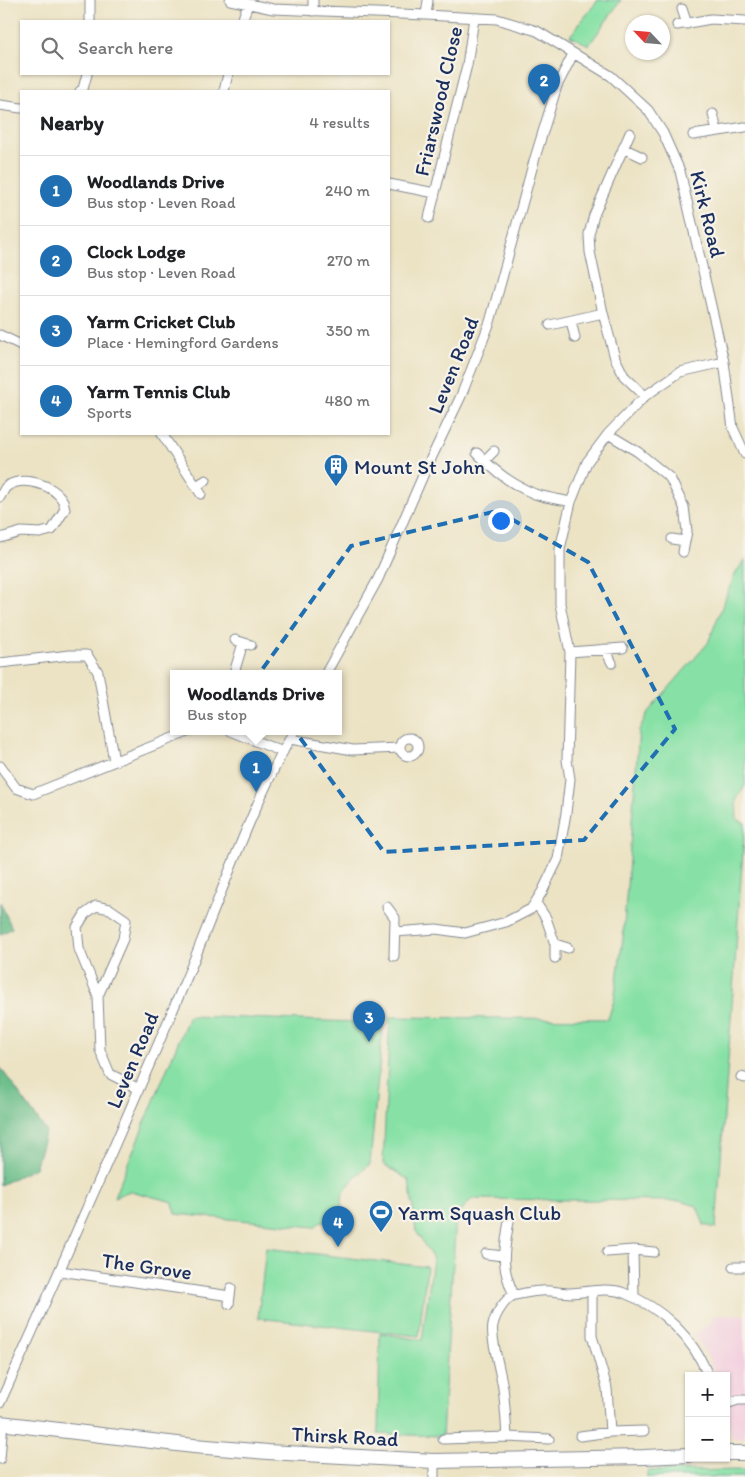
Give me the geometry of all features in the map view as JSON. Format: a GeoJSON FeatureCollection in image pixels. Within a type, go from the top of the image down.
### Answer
{"type":"FeatureCollection","features":[{"type":"Feature","properties":{"kind":"main road","name":"Thirsk Road"},"geometry":{"type":"LineString","coordinates":[[1,1423],[194,1446],[434,1461],[634,1458],[685,1455]]}},
{"type":"Feature","properties":{"kind":"main road"},"geometry":{"type":"LineString","coordinates":[[730,1453],[745,1453]]}},
{"type":"Feature","properties":{"kind":"street"},"geometry":{"type":"LineString","coordinates":[[90,0],[90,20]]}},
{"type":"Feature","properties":{"kind":"street","name":"Kirk Road"},"geometry":{"type":"LineString","coordinates":[[230,0],[273,9],[313,12],[497,19],[537,32],[611,76],[648,110],[663,133],[680,171],[724,362],[733,428],[744,451]]}},
{"type":"Feature","properties":{"kind":"street"},"geometry":{"type":"LineString","coordinates":[[313,0],[313,12]]}},
{"type":"Feature","properties":{"kind":"street"},"geometry":{"type":"LineString","coordinates":[[426,15],[428,0]]}},
{"type":"Feature","properties":{"kind":"street"},"geometry":{"type":"LineString","coordinates":[[242,20],[248,4]]}},
{"type":"Feature","properties":{"kind":"street"},"geometry":{"type":"LineString","coordinates":[[682,9],[687,24]]}},
{"type":"Feature","properties":{"kind":"street","name":"Friarswood Close"},"geometry":{"type":"LineString","coordinates":[[429,218],[467,65],[474,18]]}},
{"type":"Feature","properties":{"kind":"street"},"geometry":{"type":"LineString","coordinates":[[677,25],[711,19],[745,21]]}},
{"type":"Feature","properties":{"kind":"street","name":"Leven Road"},"geometry":{"type":"LineString","coordinates":[[328,670],[378,579],[461,396],[490,322],[534,161],[557,86],[573,54]]}},
{"type":"Feature","properties":{"kind":"street"},"geometry":{"type":"LineString","coordinates":[[82,90],[87,75]]}},
{"type":"Feature","properties":{"kind":"street"},"geometry":{"type":"LineString","coordinates":[[224,90],[228,75]]}},
{"type":"Feature","properties":{"kind":"street"},"geometry":{"type":"LineString","coordinates":[[0,105],[20,108]]}},
{"type":"Feature","properties":{"kind":"street"},"geometry":{"type":"LineString","coordinates":[[713,114],[717,131]]}},
{"type":"Feature","properties":{"kind":"street"},"geometry":{"type":"LineString","coordinates":[[693,135],[745,127]]}},
{"type":"Feature","properties":{"kind":"street"},"geometry":{"type":"LineString","coordinates":[[630,133],[594,215],[589,234],[590,252],[615,358],[624,376],[644,396]]}},
{"type":"Feature","properties":{"kind":"street"},"geometry":{"type":"LineString","coordinates":[[624,148],[642,157]]}},
{"type":"Feature","properties":{"kind":"street","name":"Friarswood Close"},"geometry":{"type":"LineString","coordinates":[[390,184],[436,193]]}},
{"type":"Feature","properties":{"kind":"street"},"geometry":{"type":"LineString","coordinates":[[550,325],[603,313]]}},
{"type":"Feature","properties":{"kind":"street"},"geometry":{"type":"LineString","coordinates":[[571,321],[574,338]]}},
{"type":"Feature","properties":{"kind":"street"},"geometry":{"type":"LineString","coordinates":[[0,335],[20,345]]}},
{"type":"Feature","properties":{"kind":"street"},"geometry":{"type":"LineString","coordinates":[[396,932],[436,929],[465,933],[506,922],[531,909],[536,903],[558,859],[570,779],[567,760],[570,652],[560,604],[560,549],[570,502],[587,462],[608,434],[644,396],[680,372],[724,362]]}},
{"type":"Feature","properties":{"kind":"street"},"geometry":{"type":"LineString","coordinates":[[608,434],[638,452],[670,478],[684,507],[687,531],[683,552]]}},
{"type":"Feature","properties":{"kind":"street"},"geometry":{"type":"LineString","coordinates":[[163,435],[198,490],[206,480]]}},
{"type":"Feature","properties":{"kind":"street"},"geometry":{"type":"LineString","coordinates":[[484,461],[494,451]]}},
{"type":"Feature","properties":{"kind":"street"},"geometry":{"type":"LineString","coordinates":[[477,453],[513,484],[536,494],[570,502]]}},
{"type":"Feature","properties":{"kind":"street"},"geometry":{"type":"LineString","coordinates":[[0,497],[5,487],[22,480],[34,482],[49,488],[62,500],[65,509],[52,530],[40,533],[21,532],[0,538]]}},
{"type":"Feature","properties":{"kind":"street"},"geometry":{"type":"LineString","coordinates":[[672,539],[685,541]]}},
{"type":"Feature","properties":{"kind":"street"},"geometry":{"type":"LineString","coordinates":[[235,670],[243,642]]}},
{"type":"Feature","properties":{"kind":"street"},"geometry":{"type":"LineString","coordinates":[[570,652],[623,648]]}},
{"type":"Feature","properties":{"kind":"street"},"geometry":{"type":"LineString","coordinates":[[605,649],[612,663]]}},
{"type":"Feature","properties":{"kind":"street"},"geometry":{"type":"LineString","coordinates":[[0,663],[70,655],[87,655],[98,672],[114,761]]}},
{"type":"Feature","properties":{"kind":"street"},"geometry":{"type":"LineString","coordinates":[[0,766],[16,788],[33,794],[180,735]]}},
{"type":"Feature","properties":{"kind":"street"},"geometry":{"type":"LineString","coordinates":[[241,735],[283,752]]}},
{"type":"Feature","properties":{"kind":"street"},"geometry":{"type":"LineString","coordinates":[[292,735],[353,750],[400,748]]}},
{"type":"Feature","properties":{"kind":"street","name":"Leven Road"},"geometry":{"type":"LineString","coordinates":[[0,1403],[139,1089],[204,936],[249,823],[292,735]]}},
{"type":"Feature","properties":{"kind":"street"},"geometry":{"type":"LineString","coordinates":[[536,903],[546,918],[555,944],[555,958]]}},
{"type":"Feature","properties":{"kind":"street"},"geometry":{"type":"LineString","coordinates":[[98,996],[123,939],[126,920],[110,909],[96,906],[85,914],[77,927],[79,949],[98,996],[100,1050],[110,1074],[139,1089]]}},
{"type":"Feature","properties":{"kind":"street"},"geometry":{"type":"LineString","coordinates":[[388,907],[395,918],[394,956]]}},
{"type":"Feature","properties":{"kind":"street"},"geometry":{"type":"LineString","coordinates":[[555,944],[568,948]]}},
{"type":"Feature","properties":{"kind":"street"},"geometry":{"type":"LineString","coordinates":[[509,1221],[503,1256],[507,1279],[514,1295]]}},
{"type":"Feature","properties":{"kind":"street"},"geometry":{"type":"LineString","coordinates":[[607,1252],[633,1250],[654,1252]]}},
{"type":"Feature","properties":{"kind":"street"},"geometry":{"type":"LineString","coordinates":[[633,1250],[634,1298]]}},
{"type":"Feature","properties":{"kind":"street"},"geometry":{"type":"LineString","coordinates":[[486,1254],[503,1256]]}},
{"type":"Feature","properties":{"kind":"street"},"geometry":{"type":"LineString","coordinates":[[733,1267],[745,1268]]}},
{"type":"Feature","properties":{"kind":"street","name":"The Grove"},"geometry":{"type":"LineString","coordinates":[[60,1271],[230,1296]]}},
{"type":"Feature","properties":{"kind":"street"},"geometry":{"type":"LineString","coordinates":[[592,1290],[592,1336],[607,1388],[610,1432]]}},
{"type":"Feature","properties":{"kind":"street"},"geometry":{"type":"LineString","coordinates":[[507,1437],[503,1390],[492,1325],[508,1299],[514,1295],[541,1291],[571,1293],[592,1290],[621,1292],[650,1306],[664,1316],[685,1337],[704,1365],[707,1372]]}},
{"type":"Feature","properties":{"kind":"street"},"geometry":{"type":"LineString","coordinates":[[730,1403],[745,1400]]}},
{"type":"Feature","properties":{"kind":"street"},"geometry":{"type":"LineString","coordinates":[[0,1459],[1,1423]]}},
{"type":"Feature","properties":{"kind":"street"},"geometry":{"type":"LineString","coordinates":[[580,1436],[610,1432],[644,1431]]}},
{"type":"Feature","properties":{"kind":"street"},"geometry":{"type":"LineString","coordinates":[[443,1439],[507,1437],[548,1439]]}},
{"type":"Feature","properties":{"kind":"street"},"geometry":{"type":"LineString","coordinates":[[434,1461],[434,1477]]}},
{"type":"Feature","properties":{"kind":"highlighted area"},"geometry":{"type":"Polygon","coordinates":[[[497,511],[588,562],[675,729],[584,840],[384,852],[256,678],[351,546],[497,511]]]}},
{"type":"Feature","properties":{"kind":"shaded area"},"geometry":{"type":"Polygon","coordinates":[[[713,1315],[745,1315],[745,1438],[732,1438],[730,1429],[730,1372],[714,1372],[706,1353],[694,1334],[712,1321],[713,1315]]]}},
{"type":"Feature","properties":{"kind":"green space"},"geometry":{"type":"Polygon","coordinates":[[[598,0],[621,0],[589,45],[570,36],[598,0]]]}},
{"type":"Feature","properties":{"kind":"green space"},"geometry":{"type":"Polygon","coordinates":[[[745,559],[745,786],[736,800],[737,819],[745,823],[716,1228],[704,1225],[697,1206],[680,1201],[472,1199],[456,1216],[442,1436],[378,1434],[380,1333],[422,1340],[433,1259],[416,1231],[409,1180],[383,1164],[390,1017],[608,1019],[614,1000],[623,938],[639,730],[648,712],[708,643],[734,576],[745,559]]]}},
{"type":"Feature","properties":{"kind":"green space"},"geometry":{"type":"Polygon","coordinates":[[[0,902],[12,928],[0,935],[0,902]]]}},
{"type":"Feature","properties":{"kind":"green space"},"geometry":{"type":"Polygon","coordinates":[[[189,1016],[383,1023],[370,1164],[356,1176],[343,1192],[339,1223],[321,1221],[315,1227],[175,1214],[173,1202],[130,1191],[114,1197],[189,1016]]]}},
{"type":"Feature","properties":{"kind":"green space"},"geometry":{"type":"Polygon","coordinates":[[[0,1067],[46,1131],[35,1168],[0,1185],[0,1067]]]}},
{"type":"Feature","properties":{"kind":"green space"},"geometry":{"type":"Polygon","coordinates":[[[266,1248],[427,1267],[419,1336],[258,1318],[266,1248]]]}},
{"type":"Feature","properties":{"kind":"green space"},"geometry":{"type":"Polygon","coordinates":[[[745,1470],[745,1477],[647,1477],[647,1471],[745,1470]]]}},
{"type":"Feature","properties":{"kind":"place","name":"Clock Lodge"},"geometry":{"type":"Point","coordinates":[544,105]}},
{"type":"Feature","properties":{"kind":"place","name":"Mount St John"},"geometry":{"type":"Point","coordinates":[336,487]}},
{"type":"Feature","properties":{"kind":"place","name":"Woodlands Drive"},"geometry":{"type":"Point","coordinates":[256,792]}},
{"type":"Feature","properties":{"kind":"place","name":"Yarm Cricket Club"},"geometry":{"type":"Point","coordinates":[369,1042]}},
{"type":"Feature","properties":{"kind":"place","name":"Yarm Squash Club"},"geometry":{"type":"Point","coordinates":[381,1233]}},
{"type":"Feature","properties":{"kind":"place","name":"Yarm Tennis Club"},"geometry":{"type":"Point","coordinates":[338,1247]}}]}
